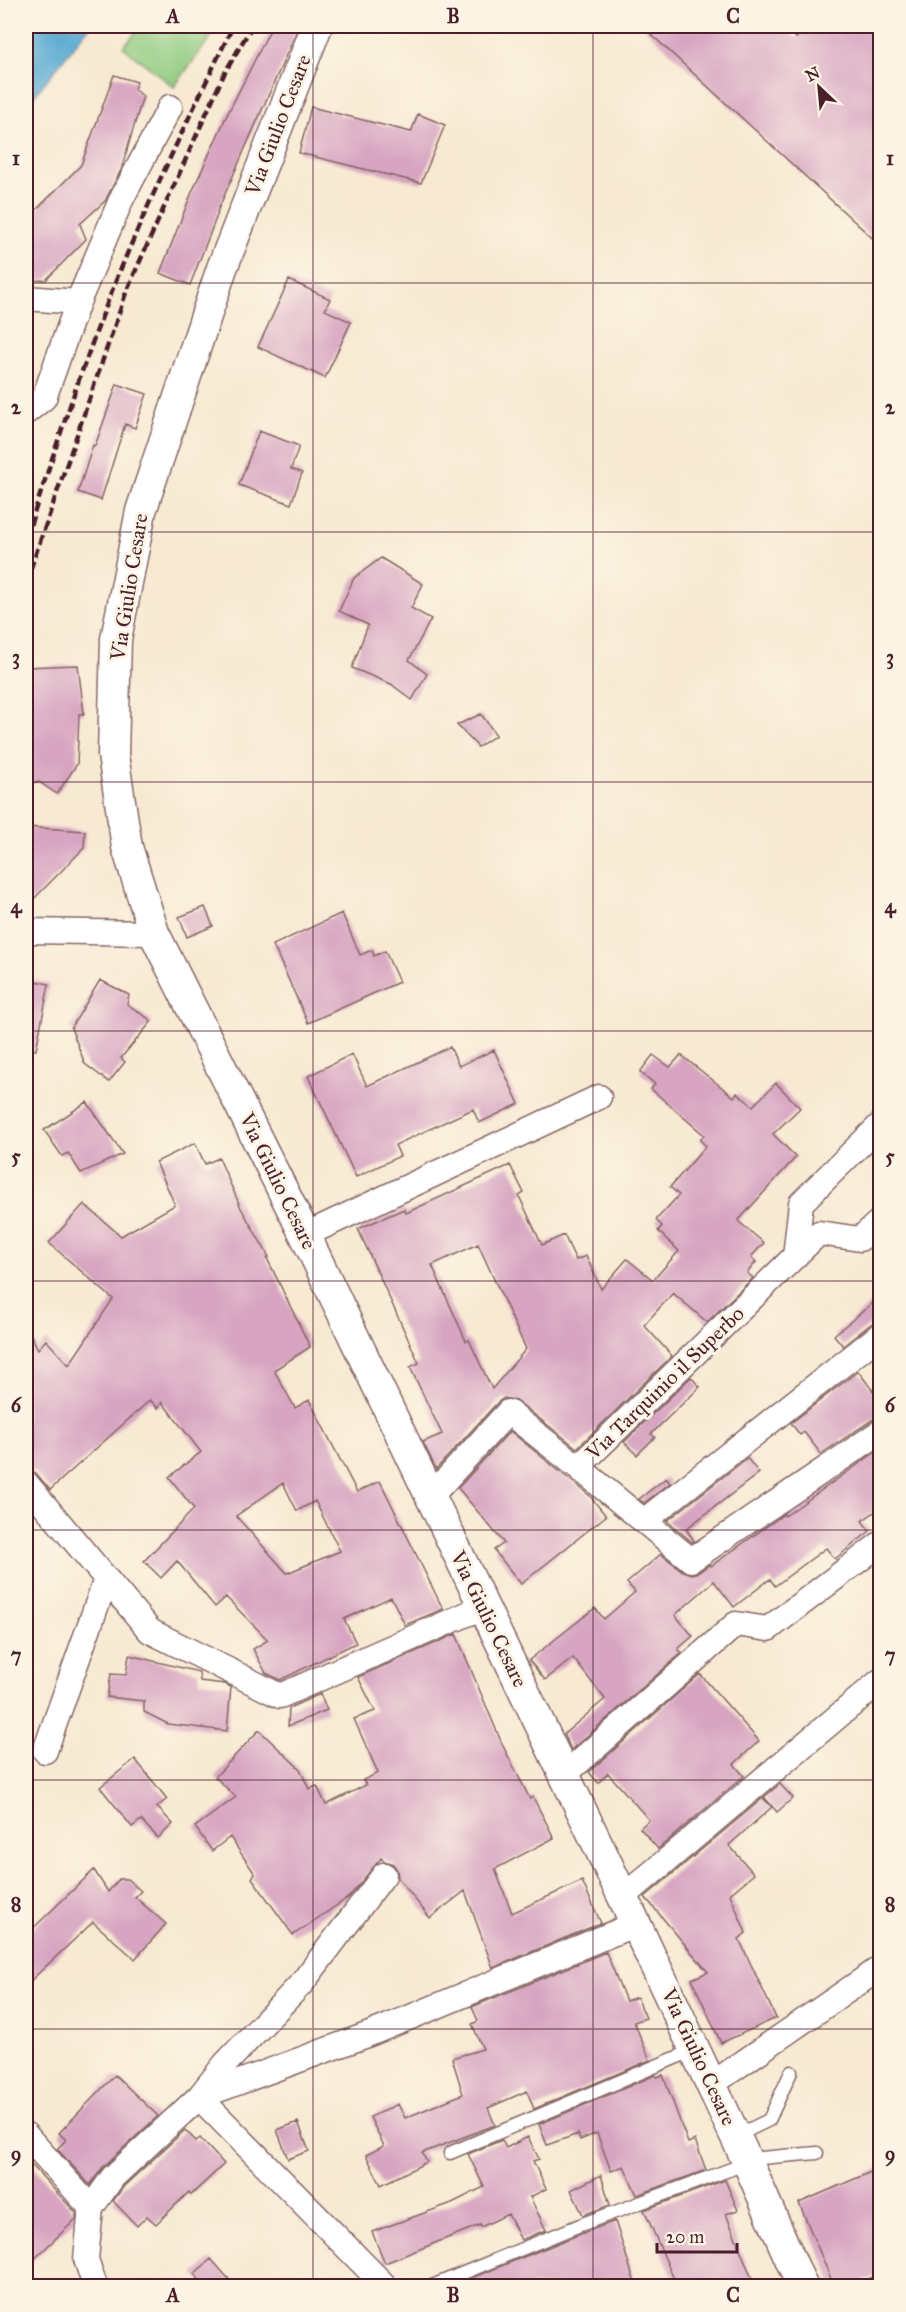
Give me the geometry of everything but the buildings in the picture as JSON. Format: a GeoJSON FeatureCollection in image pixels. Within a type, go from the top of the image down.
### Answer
{"type":"FeatureCollection","features":[{"type":"Feature","properties":{"kind":"street","name":"Via Giulio Cesare"},"geometry":{"type":"LineString","coordinates":[[317,26],[222,268],[141,511],[116,639],[113,755],[127,847],[154,933],[305,1235],[636,1924],[736,2136],[802,2286]]}},
{"type":"Feature","properties":{"kind":"street"},"geometry":{"type":"LineString","coordinates":[[26,412],[44,398],[78,302],[121,200],[170,107]]}},
{"type":"Feature","properties":{"kind":"street"},"geometry":{"type":"LineString","coordinates":[[26,298],[78,302]]}},
{"type":"Feature","properties":{"kind":"street"},"geometry":{"type":"LineString","coordinates":[[26,931],[154,933]]}},
{"type":"Feature","properties":{"kind":"street"},"geometry":{"type":"LineString","coordinates":[[305,1235],[599,1097]]}},
{"type":"Feature","properties":{"kind":"street"},"geometry":{"type":"LineString","coordinates":[[795,1257],[801,1203],[880,1125]]}},
{"type":"Feature","properties":{"kind":"street","name":"Via Tarquinio il Superbo"},"geometry":{"type":"LineString","coordinates":[[430,1497],[508,1412],[578,1467],[819,1233],[860,1239],[880,1221]]}},
{"type":"Feature","properties":{"kind":"street"},"geometry":{"type":"LineString","coordinates":[[644,1521],[880,1335]]}},
{"type":"Feature","properties":{"kind":"street"},"geometry":{"type":"LineString","coordinates":[[578,1467],[691,1560],[880,1432]]}},
{"type":"Feature","properties":{"kind":"street"},"geometry":{"type":"LineString","coordinates":[[26,1484],[150,1631],[280,1696],[483,1607]]}},
{"type":"Feature","properties":{"kind":"street"},"geometry":{"type":"LineString","coordinates":[[564,1776],[736,1624],[768,1629],[880,1544]]}},
{"type":"Feature","properties":{"kind":"street"},"geometry":{"type":"LineString","coordinates":[[45,1750],[106,1579]]}},
{"type":"Feature","properties":{"kind":"street"},"geometry":{"type":"LineString","coordinates":[[623,1897],[880,1681]]}},
{"type":"Feature","properties":{"kind":"street"},"geometry":{"type":"LineString","coordinates":[[95,2286],[86,2259],[91,2208],[113,2177],[199,2097],[225,2064],[302,1983],[384,1875]]}},
{"type":"Feature","properties":{"kind":"street"},"geometry":{"type":"LineString","coordinates":[[199,2097],[367,2035],[636,1924]]}},
{"type":"Feature","properties":{"kind":"street"},"geometry":{"type":"LineString","coordinates":[[712,2084],[880,1968]]}},
{"type":"Feature","properties":{"kind":"street"},"geometry":{"type":"LineString","coordinates":[[199,2097],[385,2286]]}},
{"type":"Feature","properties":{"kind":"street"},"geometry":{"type":"LineString","coordinates":[[26,2134],[91,2208]]}},
{"type":"Feature","properties":{"kind":"lane"},"geometry":{"type":"LineString","coordinates":[[450,2153],[696,2050]]}},
{"type":"Feature","properties":{"kind":"lane"},"geometry":{"type":"LineString","coordinates":[[736,2136],[769,2120],[791,2072]]}},
{"type":"Feature","properties":{"kind":"lane"},"geometry":{"type":"LineString","coordinates":[[432,2286],[580,2225],[761,2158],[817,2153]]}},
{"type":"Feature","properties":{"kind":"green space"},"geometry":{"type":"Polygon","coordinates":[[[141,26],[219,26],[174,87],[123,47],[141,26]]]}},
{"type":"Feature","properties":{"kind":"water"},"geometry":{"type":"Polygon","coordinates":[[[26,26],[90,26],[26,106],[26,26]]]}},
{"type":"Feature","properties":{"kind":"railway"},"geometry":{"type":"LineString","coordinates":[[26,538],[82,372],[119,273],[160,179],[233,26]]}},
{"type":"Feature","properties":{"kind":"railway"},"geometry":{"type":"LineString","coordinates":[[26,582],[127,290],[224,74],[252,26]]}}]}
